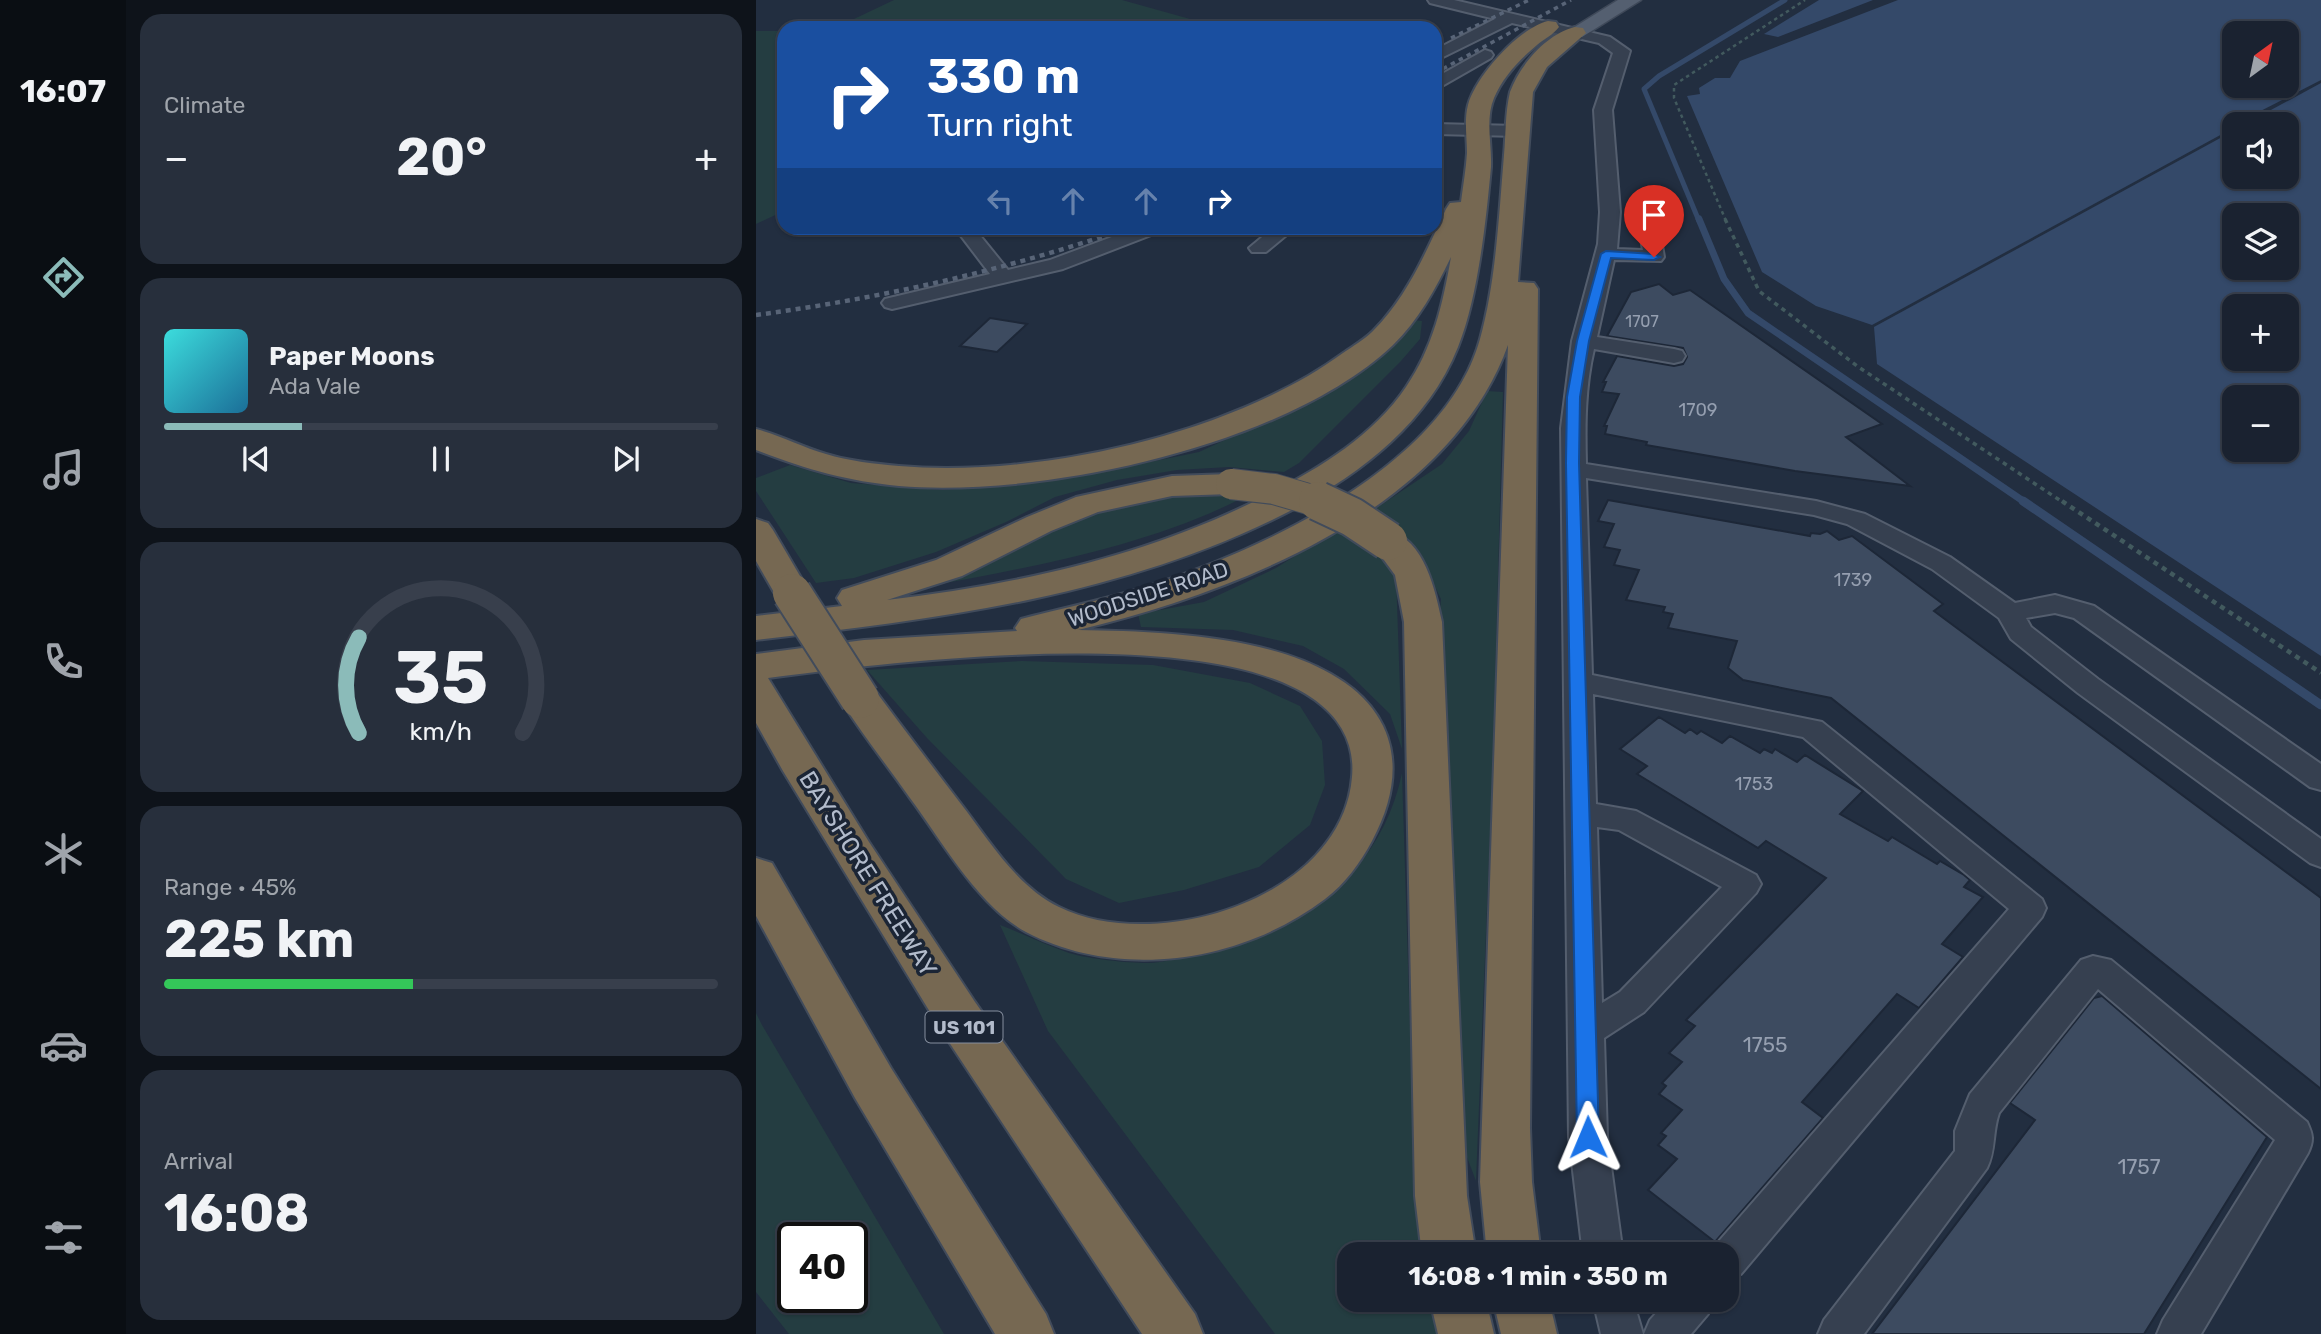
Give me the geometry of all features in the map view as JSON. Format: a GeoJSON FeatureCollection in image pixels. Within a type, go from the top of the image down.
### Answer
{"type":"FeatureCollection","features":[{"type":"Feature","properties":{"kind":"highway","name":"WOODSIDE ROAD"},"geometry":{"type":"LineString","coordinates":[[756,628],[989,599],[1101,575],[1154,559],[1225,532],[1323,478],[1362,450],[1401,414],[1438,361],[1454,309],[1475,196],[1480,143],[1480,102],[1495,73],[1514,52],[1548,27]]}},
{"type":"Feature","properties":{"kind":"highway","name":"WOODSIDE ROAD"},"geometry":{"type":"LineString","coordinates":[[760,688],[852,654],[990,637],[1130,605],[1175,591],[1255,559],[1354,505],[1382,485],[1428,446],[1447,425],[1476,386],[1486,366],[1497,328],[1512,207],[1520,95],[1529,75],[1545,56],[1575,33]]}},
{"type":"Feature","properties":{"kind":"highway"},"geometry":{"type":"LineString","coordinates":[[756,439],[785,453],[837,468],[942,476],[1074,466],[1148,451],[1219,430],[1290,401],[1364,355],[1382,339],[1420,290],[1461,205],[1480,143]]}},
{"type":"Feature","properties":{"kind":"highway"},"geometry":{"type":"LineString","coordinates":[[1512,207],[1524,271],[1505,1128],[1506,1182],[1513,1242]]}},
{"type":"Feature","properties":{"kind":"highway"},"geometry":{"type":"LineString","coordinates":[[756,617],[851,599],[918,579],[977,556],[1039,524],[1088,504],[1172,486],[1231,484],[1307,496],[1352,515],[1388,541],[1413,574],[1423,622],[1439,1157],[1448,1242]]}},
{"type":"Feature","properties":{"kind":"highway"},"geometry":{"type":"LineString","coordinates":[[756,530],[792,593],[860,699],[993,878],[1043,920],[1080,935],[1116,942],[1155,943],[1197,938],[1234,927],[1271,911],[1302,892],[1328,871],[1347,849],[1361,825],[1374,777],[1373,755],[1366,734],[1355,714],[1321,685],[1294,672],[1255,660],[1169,647],[1071,643],[852,654]]}},
{"type":"Feature","properties":{"kind":"highway","name":"BAYSHORE FREEWAY"},"geometry":{"type":"LineString","coordinates":[[760,688],[877,892],[972,1040],[1175,1334]]}},
{"type":"Feature","properties":{"kind":"highway"},"geometry":{"type":"LineString","coordinates":[[756,875],[873,1083],[1026,1334]]}},
{"type":"Feature","properties":{"kind":"highway"},"geometry":{"type":"LineString","coordinates":[[1461,1312],[1466,1334]]}},
{"type":"Feature","properties":{"kind":"highway"},"geometry":{"type":"LineString","coordinates":[[1524,1312],[1529,1334]]}},
{"type":"Feature","properties":{"kind":"main road"},"geometry":{"type":"LineString","coordinates":[[1548,27],[1597,0]]}},
{"type":"Feature","properties":{"kind":"main road"},"geometry":{"type":"LineString","coordinates":[[1575,33],[1632,0]]}},
{"type":"Feature","properties":{"kind":"street"},"geometry":{"type":"LineString","coordinates":[[1435,0],[1493,7],[1509,18],[1613,43],[1622,51],[1603,110],[1610,212],[1606,254],[1583,341],[1574,397],[1577,681],[1588,1137],[1601,1242]]}},
{"type":"Feature","properties":{"kind":"street"},"geometry":{"type":"LineString","coordinates":[[1442,52],[1509,18]]}},
{"type":"Feature","properties":{"kind":"street"},"geometry":{"type":"LineString","coordinates":[[1442,81],[1485,55]]}},
{"type":"Feature","properties":{"kind":"street"},"geometry":{"type":"LineString","coordinates":[[1442,130],[1480,143],[1518,131]]}},
{"type":"Feature","properties":{"kind":"street"},"geometry":{"type":"LineString","coordinates":[[973,235],[1003,277]]}},
{"type":"Feature","properties":{"kind":"street"},"geometry":{"type":"LineString","coordinates":[[892,303],[1067,262],[1134,235]]}},
{"type":"Feature","properties":{"kind":"street"},"geometry":{"type":"LineString","coordinates":[[1259,248],[1276,235]]}},
{"type":"Feature","properties":{"kind":"street"},"geometry":{"type":"LineString","coordinates":[[1606,254],[1653,254]]}},
{"type":"Feature","properties":{"kind":"street"},"geometry":{"type":"LineString","coordinates":[[1583,341],[1674,356]]}},
{"type":"Feature","properties":{"kind":"street"},"geometry":{"type":"LineString","coordinates":[[1573,468],[1816,508],[1856,519],[1941,563],[2010,613],[2021,634],[2069,671],[2321,855]]}},
{"type":"Feature","properties":{"kind":"street"},"geometry":{"type":"LineString","coordinates":[[2010,613],[2055,604],[2084,612],[2321,779]]}},
{"type":"Feature","properties":{"kind":"street"},"geometry":{"type":"LineString","coordinates":[[1577,681],[1811,729],[2030,908],[1739,1247]]}},
{"type":"Feature","properties":{"kind":"street"},"geometry":{"type":"LineString","coordinates":[[1581,814],[1625,819],[1745,884],[1632,1002],[1586,1031]]}},
{"type":"Feature","properties":{"kind":"street"},"geometry":{"type":"LineString","coordinates":[[1839,1334],[1974,1156],[1974,1131],[1983,1105],[2093,970],[2099,970],[2294,1134],[2295,1141],[2178,1334]]}},
{"type":"Feature","properties":{"kind":"street"},"geometry":{"type":"LineString","coordinates":[[1617,1312],[1622,1334]]}},
{"type":"Feature","properties":{"kind":"street"},"geometry":{"type":"LineString","coordinates":[[1665,1334],[1684,1312]]}},
{"type":"Feature","properties":{"kind":"path"},"geometry":{"type":"LineString","coordinates":[[1805,0],[1674,85],[1674,98],[1703,171],[1759,291],[1857,366],[2321,673]]}},
{"type":"Feature","properties":{"kind":"green space"},"geometry":{"type":"Polygon","coordinates":[[[894,0],[1122,0],[1190,19],[1186,21],[850,21],[894,0]]]}},
{"type":"Feature","properties":{"kind":"green space"},"geometry":{"type":"Polygon","coordinates":[[[756,31],[777,31],[777,214],[756,224],[756,31]]]}},
{"type":"Feature","properties":{"kind":"green space"},"geometry":{"type":"Polygon","coordinates":[[[1413,320],[1422,321],[1420,339],[1299,463],[1284,472],[1229,467],[1177,470],[1117,480],[1055,497],[1006,522],[936,552],[854,578],[816,583],[756,491],[756,478],[790,465],[851,483],[941,490],[1006,486],[1111,470],[1199,452],[1281,414],[1413,320]]]}},
{"type":"Feature","properties":{"kind":"green space"},"geometry":{"type":"Polygon","coordinates":[[[1487,391],[1503,392],[1493,758],[1476,1181],[1456,1128],[1437,653],[1441,599],[1416,548],[1375,509],[1442,464],[1469,431],[1487,391]]]}},
{"type":"Feature","properties":{"kind":"green space"},"geometry":{"type":"Polygon","coordinates":[[[1254,492],[1176,527],[1135,540],[1051,562],[925,587],[1040,529],[1147,496],[1254,492]]]}},
{"type":"Feature","properties":{"kind":"green space"},"geometry":{"type":"Polygon","coordinates":[[[1342,526],[1368,540],[1396,574],[1402,749],[1390,714],[1344,669],[1303,646],[1233,630],[1141,627],[1138,614],[1204,602],[1276,568],[1342,526]]]}},
{"type":"Feature","properties":{"kind":"green space"},"geometry":{"type":"Polygon","coordinates":[[[1022,661],[1153,665],[1250,683],[1300,706],[1322,741],[1325,785],[1310,825],[1259,867],[1184,890],[1119,903],[1066,879],[927,738],[867,670],[1022,661]]]}},
{"type":"Feature","properties":{"kind":"green space"},"geometry":{"type":"Polygon","coordinates":[[[1402,773],[1412,1092],[1424,1242],[1337,1242],[1337,1312],[1436,1312],[1441,1334],[1275,1334],[1048,1031],[1000,925],[1069,953],[1139,963],[1160,962],[1232,944],[1266,932],[1299,915],[1328,895],[1353,871],[1374,843],[1391,810],[1402,773]]]}},
{"type":"Feature","properties":{"kind":"green space"},"geometry":{"type":"Polygon","coordinates":[[[756,1013],[944,1334],[789,1334],[756,1292],[756,1013]]]}},
{"type":"Feature","properties":{"kind":"water"},"geometry":{"type":"Polygon","coordinates":[[[1819,0],[1873,0],[1778,37],[1764,34],[1819,0]]]}},
{"type":"Feature","properties":{"kind":"water"},"geometry":{"type":"Polygon","coordinates":[[[1898,0],[2321,0],[2321,80],[2300,91],[2300,21],[2222,21],[2222,98],[2286,98],[2258,112],[2222,112],[2222,134],[1872,325],[1816,306],[1762,272],[1687,96],[1700,94],[1699,88],[1715,78],[1730,78],[1740,61],[1898,0]]]}},
{"type":"Feature","properties":{"kind":"water"},"geometry":{"type":"Polygon","coordinates":[[[2321,83],[2321,656],[1877,364],[1874,327],[2222,137],[2222,189],[2299,189],[2299,112],[2267,112],[2293,98],[2300,98],[2300,94],[2321,83]]]}},
{"type":"Feature","properties":{"kind":"building"},"geometry":{"type":"Polygon","coordinates":[[[1659,284],[1673,295],[1690,290],[1882,424],[1846,437],[1910,486],[1795,471],[1646,445],[1647,442],[1605,434],[1607,426],[1604,426],[1619,394],[1602,392],[1606,382],[1603,382],[1617,356],[1674,366],[1683,364],[1687,357],[1683,348],[1607,336],[1631,292],[1659,284]]]}},
{"type":"Feature","properties":{"kind":"building"},"geometry":{"type":"Polygon","coordinates":[[[990,318],[1027,324],[997,352],[960,346],[990,318]]]}},
{"type":"Feature","properties":{"kind":"building"},"geometry":{"type":"Polygon","coordinates":[[[1608,500],[1810,536],[1811,533],[1820,534],[1827,531],[1839,540],[1852,536],[1943,604],[1934,611],[2321,898],[2321,1089],[1831,698],[1743,680],[1728,668],[1737,641],[1668,628],[1673,614],[1663,612],[1665,607],[1626,600],[1639,570],[1614,565],[1620,550],[1604,547],[1614,524],[1598,521],[1608,500]]]}},
{"type":"Feature","properties":{"kind":"building"},"geometry":{"type":"Polygon","coordinates":[[[1659,717],[1685,733],[1690,729],[1697,734],[1701,731],[1722,743],[1730,736],[1760,753],[1764,749],[1772,753],[1775,749],[1797,762],[1805,755],[1863,791],[1840,814],[1888,841],[1892,837],[1937,864],[1940,861],[1970,880],[1964,887],[1983,897],[1942,944],[1963,957],[1919,1008],[1897,994],[1802,1102],[1823,1118],[1715,1242],[1648,1190],[1677,1159],[1658,1145],[1666,1136],[1661,1133],[1682,1110],[1659,1094],[1666,1086],[1662,1083],[1682,1062],[1669,1053],[1695,1026],[1686,1020],[1826,878],[1766,841],[1758,848],[1637,774],[1647,766],[1620,749],[1659,717]]]}},
{"type":"Feature","properties":{"kind":"building"},"geometry":{"type":"Polygon","coordinates":[[[2102,996],[2267,1137],[2144,1334],[1872,1334],[2035,1120],[2010,1103],[2094,998],[2102,996]]]}},
{"type":"Feature","properties":{"kind":"waterway"},"geometry":{"type":"LineString","coordinates":[[1699,221],[1644,89],[1659,76],[1785,0]]}},
{"type":"Feature","properties":{"kind":"waterway"},"geometry":{"type":"LineString","coordinates":[[1699,219],[1724,279],[1748,313],[2026,503]]}},
{"type":"Feature","properties":{"kind":"waterway"},"geometry":{"type":"LineString","coordinates":[[2023,501],[2321,705]]}},
{"type":"Feature","properties":{"kind":"railway"},"geometry":{"type":"LineString","coordinates":[[1451,38],[1529,0]]}},
{"type":"Feature","properties":{"kind":"railway"},"geometry":{"type":"LineString","coordinates":[[1442,69],[1571,0]]}},
{"type":"Feature","properties":{"kind":"railway"},"geometry":{"type":"LineString","coordinates":[[756,315],[851,300],[944,281],[1107,235]]}},
{"type":"Feature","properties":{"kind":"route"},"geometry":{"type":"LineString","coordinates":[[1588,1137],[1573,463],[1574,397],[1583,341],[1606,254],[1654,257]]}}]}
